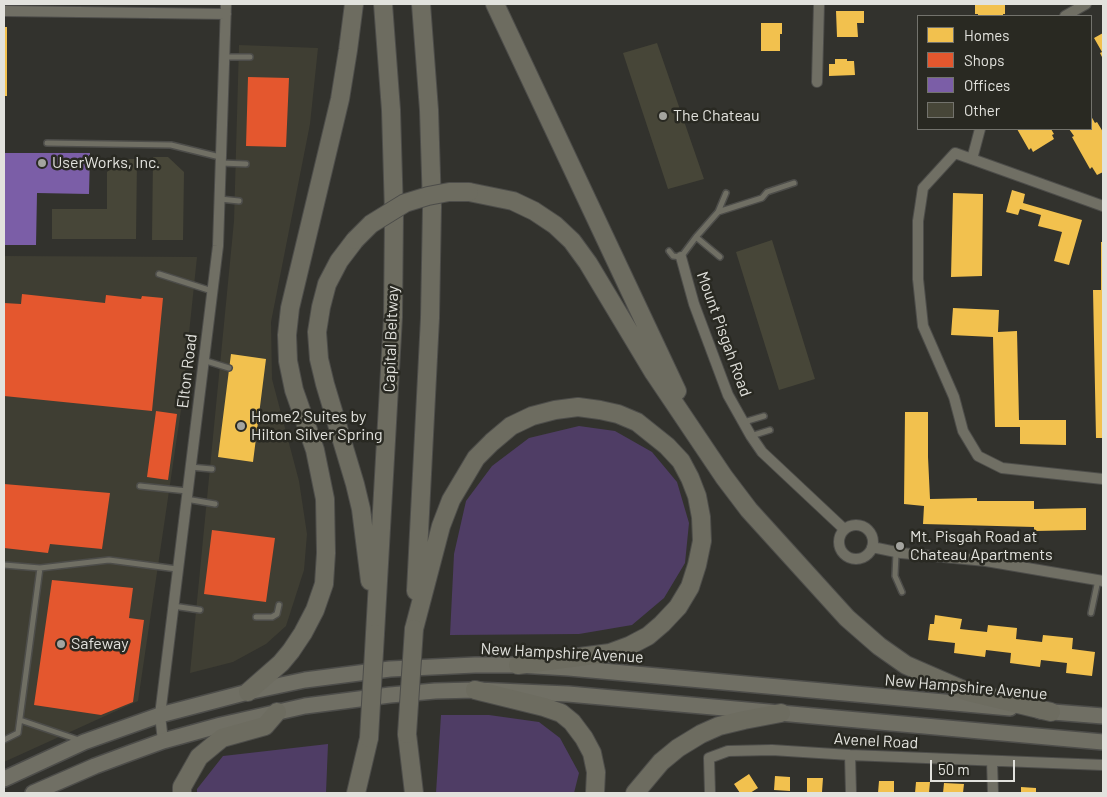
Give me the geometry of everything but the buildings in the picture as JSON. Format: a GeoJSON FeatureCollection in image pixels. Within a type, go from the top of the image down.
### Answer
{"type":"FeatureCollection","features":[{"type":"Feature","properties":{"kind":"highway"},"geometry":{"type":"LineString","coordinates":[[248,692],[281,663],[291,651],[315,610],[324,584],[326,553],[325,499],[315,450],[294,390],[288,362],[287,334],[290,308],[340,99],[354,4]]}},
{"type":"Feature","properties":{"kind":"highway","name":"Capital Beltway"},"geometry":{"type":"LineString","coordinates":[[366,793],[393,317],[394,212],[391,110],[383,4]]}},
{"type":"Feature","properties":{"kind":"highway"},"geometry":{"type":"LineString","coordinates":[[404,793],[430,318],[432,207],[429,110],[421,4]]}},
{"type":"Feature","properties":{"kind":"highway"},"geometry":{"type":"LineString","coordinates":[[495,4],[665,367],[696,428],[724,477]]}},
{"type":"Feature","properties":{"kind":"highway"},"geometry":{"type":"LineString","coordinates":[[375,634],[360,509],[355,484],[319,359],[317,332],[321,307],[327,284],[339,261],[355,240],[371,224],[405,203],[449,192],[469,192],[513,201],[534,211],[555,225],[572,241],[588,263],[654,373],[724,477],[749,510],[847,618],[879,646],[906,665],[968,692],[1051,712]]}},
{"type":"Feature","properties":{"kind":"highway"},"geometry":{"type":"LineString","coordinates":[[414,629],[441,526],[451,500],[476,458],[492,442],[511,426],[532,416],[562,409],[578,407],[600,410],[618,414],[637,422],[667,446],[681,461],[697,496],[701,517],[702,541],[690,587],[678,607],[662,624],[648,636],[629,646],[610,653],[518,665]]}},
{"type":"Feature","properties":{"kind":"highway"},"geometry":{"type":"LineString","coordinates":[[475,690],[544,707],[561,713],[572,722],[592,753],[596,772],[595,793]]}},
{"type":"Feature","properties":{"kind":"highway"},"geometry":{"type":"LineString","coordinates":[[182,793],[182,787],[198,756],[222,738],[265,726],[277,712]]}},
{"type":"Feature","properties":{"kind":"highway"},"geometry":{"type":"LineString","coordinates":[[635,793],[661,762],[678,748],[701,734],[719,726],[781,713]]}},
{"type":"Feature","properties":{"kind":"highway"},"geometry":{"type":"LineString","coordinates":[[407,734],[414,793]]}},
{"type":"Feature","properties":{"kind":"highway"},"geometry":{"type":"LineString","coordinates":[[356,793],[368,738]]}},
{"type":"Feature","properties":{"kind":"main road","name":"New Hampshire Avenue"},"geometry":{"type":"LineString","coordinates":[[4,779],[84,742],[160,715],[248,692],[335,676],[390,669],[475,665],[569,668],[1103,716]]}},
{"type":"Feature","properties":{"kind":"main road"},"geometry":{"type":"LineString","coordinates":[[33,793],[94,766],[163,741],[221,725],[306,706],[435,691],[475,690],[568,694],[1103,742]]}},
{"type":"Feature","properties":{"kind":"street"},"geometry":{"type":"LineString","coordinates":[[817,82],[819,4]]}},
{"type":"Feature","properties":{"kind":"street"},"geometry":{"type":"LineString","coordinates":[[1067,15],[1086,4]]}},
{"type":"Feature","properties":{"kind":"street"},"geometry":{"type":"LineString","coordinates":[[4,11],[226,9]]}},
{"type":"Feature","properties":{"kind":"street","name":"Elton Road"},"geometry":{"type":"LineString","coordinates":[[163,741],[160,715],[172,606],[218,246],[226,9]]}},
{"type":"Feature","properties":{"kind":"street"},"geometry":{"type":"LineString","coordinates":[[972,159],[980,130]]}},
{"type":"Feature","properties":{"kind":"street"},"geometry":{"type":"LineString","coordinates":[[1103,206],[955,153],[923,188],[918,220],[918,279],[923,326],[954,397],[963,431],[978,456],[1002,468],[1103,478]]}},
{"type":"Feature","properties":{"kind":"street","name":"Mount Pisgah Road"},"geometry":{"type":"LineString","coordinates":[[681,257],[694,304],[728,395],[751,436],[762,452],[844,530]]}},
{"type":"Feature","properties":{"kind":"street"},"geometry":{"type":"LineString","coordinates":[[850,526],[862,526],[871,535],[872,547],[865,557],[860,559],[847,557],[839,547],[840,534],[850,526]]}},
{"type":"Feature","properties":{"kind":"street"},"geometry":{"type":"LineString","coordinates":[[872,547],[896,552],[986,561],[1101,580]]}},
{"type":"Feature","properties":{"kind":"street","name":"Avenel Road"},"geometry":{"type":"LineString","coordinates":[[710,793],[710,758],[728,751],[772,750],[1103,765]]}},
{"type":"Feature","properties":{"kind":"street"},"geometry":{"type":"LineString","coordinates":[[850,755],[851,793]]}},
{"type":"Feature","properties":{"kind":"street"},"geometry":{"type":"LineString","coordinates":[[992,761],[993,793]]}},
{"type":"Feature","properties":{"kind":"lane"},"geometry":{"type":"LineString","coordinates":[[224,57],[250,57]]}},
{"type":"Feature","properties":{"kind":"lane"},"geometry":{"type":"LineString","coordinates":[[47,143],[171,145],[221,160],[246,164]]}},
{"type":"Feature","properties":{"kind":"lane"},"geometry":{"type":"LineString","coordinates":[[718,212],[762,198],[767,192],[794,183]]}},
{"type":"Feature","properties":{"kind":"lane"},"geometry":{"type":"LineString","coordinates":[[669,250],[673,256],[681,257],[718,212],[726,193]]}},
{"type":"Feature","properties":{"kind":"lane"},"geometry":{"type":"LineString","coordinates":[[219,199],[240,200]]}},
{"type":"Feature","properties":{"kind":"lane"},"geometry":{"type":"LineString","coordinates":[[696,237],[720,257]]}},
{"type":"Feature","properties":{"kind":"lane"},"geometry":{"type":"LineString","coordinates":[[159,274],[212,291]]}},
{"type":"Feature","properties":{"kind":"lane"},"geometry":{"type":"LineString","coordinates":[[203,360],[229,368]]}},
{"type":"Feature","properties":{"kind":"lane"},"geometry":{"type":"LineString","coordinates":[[743,422],[764,416]]}},
{"type":"Feature","properties":{"kind":"lane"},"geometry":{"type":"LineString","coordinates":[[751,436],[770,430]]}},
{"type":"Feature","properties":{"kind":"lane"},"geometry":{"type":"LineString","coordinates":[[190,467],[212,469]]}},
{"type":"Feature","properties":{"kind":"lane"},"geometry":{"type":"LineString","coordinates":[[140,486],[186,495],[215,504]]}},
{"type":"Feature","properties":{"kind":"lane"},"geometry":{"type":"LineString","coordinates":[[896,552],[895,576],[902,592]]}},
{"type":"Feature","properties":{"kind":"lane"},"geometry":{"type":"LineString","coordinates":[[4,565],[40,568],[109,560],[177,569]]}},
{"type":"Feature","properties":{"kind":"lane"},"geometry":{"type":"LineString","coordinates":[[4,740],[18,733],[40,568]]}},
{"type":"Feature","properties":{"kind":"lane"},"geometry":{"type":"LineString","coordinates":[[1090,613],[1101,580]]}},
{"type":"Feature","properties":{"kind":"lane"},"geometry":{"type":"LineString","coordinates":[[172,606],[200,610]]}},
{"type":"Feature","properties":{"kind":"lane"},"geometry":{"type":"LineString","coordinates":[[256,617],[272,617],[277,614],[279,606]]}},
{"type":"Feature","properties":{"kind":"lane"},"geometry":{"type":"LineString","coordinates":[[20,720],[84,742]]}},
{"type":"Feature","properties":{"kind":"shaded area"},"geometry":{"type":"Polygon","coordinates":[[[239,45],[318,48],[310,124],[271,322],[272,379],[299,481],[307,534],[304,570],[286,626],[266,644],[233,662],[190,673],[234,221],[239,45]]]}},
{"type":"Feature","properties":{"kind":"shaded area"},"geometry":{"type":"Polygon","coordinates":[[[4,256],[197,257],[181,410],[138,701],[4,762],[4,256]]]}},
{"type":"Feature","properties":{"kind":"shaded area"},"geometry":{"type":"Polygon","coordinates":[[[579,426],[615,431],[652,452],[677,482],[689,523],[685,563],[664,598],[632,625],[579,634],[450,635],[454,554],[466,501],[492,466],[529,438],[579,426]]]}},
{"type":"Feature","properties":{"kind":"shaded area"},"geometry":{"type":"Polygon","coordinates":[[[441,715],[489,715],[539,722],[560,738],[579,773],[574,793],[436,793],[441,715]]]}},
{"type":"Feature","properties":{"kind":"shaded area"},"geometry":{"type":"Polygon","coordinates":[[[328,744],[326,793],[197,793],[197,789],[223,756],[328,744]]]}},
{"type":"Feature","properties":{"kind":"place","name":"The Chateau"},"geometry":{"type":"Point","coordinates":[663,116]}},
{"type":"Feature","properties":{"kind":"place","name":"UserWorks, Inc."},"geometry":{"type":"Point","coordinates":[42,163]}},
{"type":"Feature","properties":{"kind":"place","name":"Home2 Suites by Hilton Silver Spring"},"geometry":{"type":"Point","coordinates":[241,426]}},
{"type":"Feature","properties":{"kind":"place","name":"Mt. Pisgah Road at Chateau Apartments"},"geometry":{"type":"Point","coordinates":[900,546]}},
{"type":"Feature","properties":{"kind":"place","name":"Safeway"},"geometry":{"type":"Point","coordinates":[61,644]}}]}
